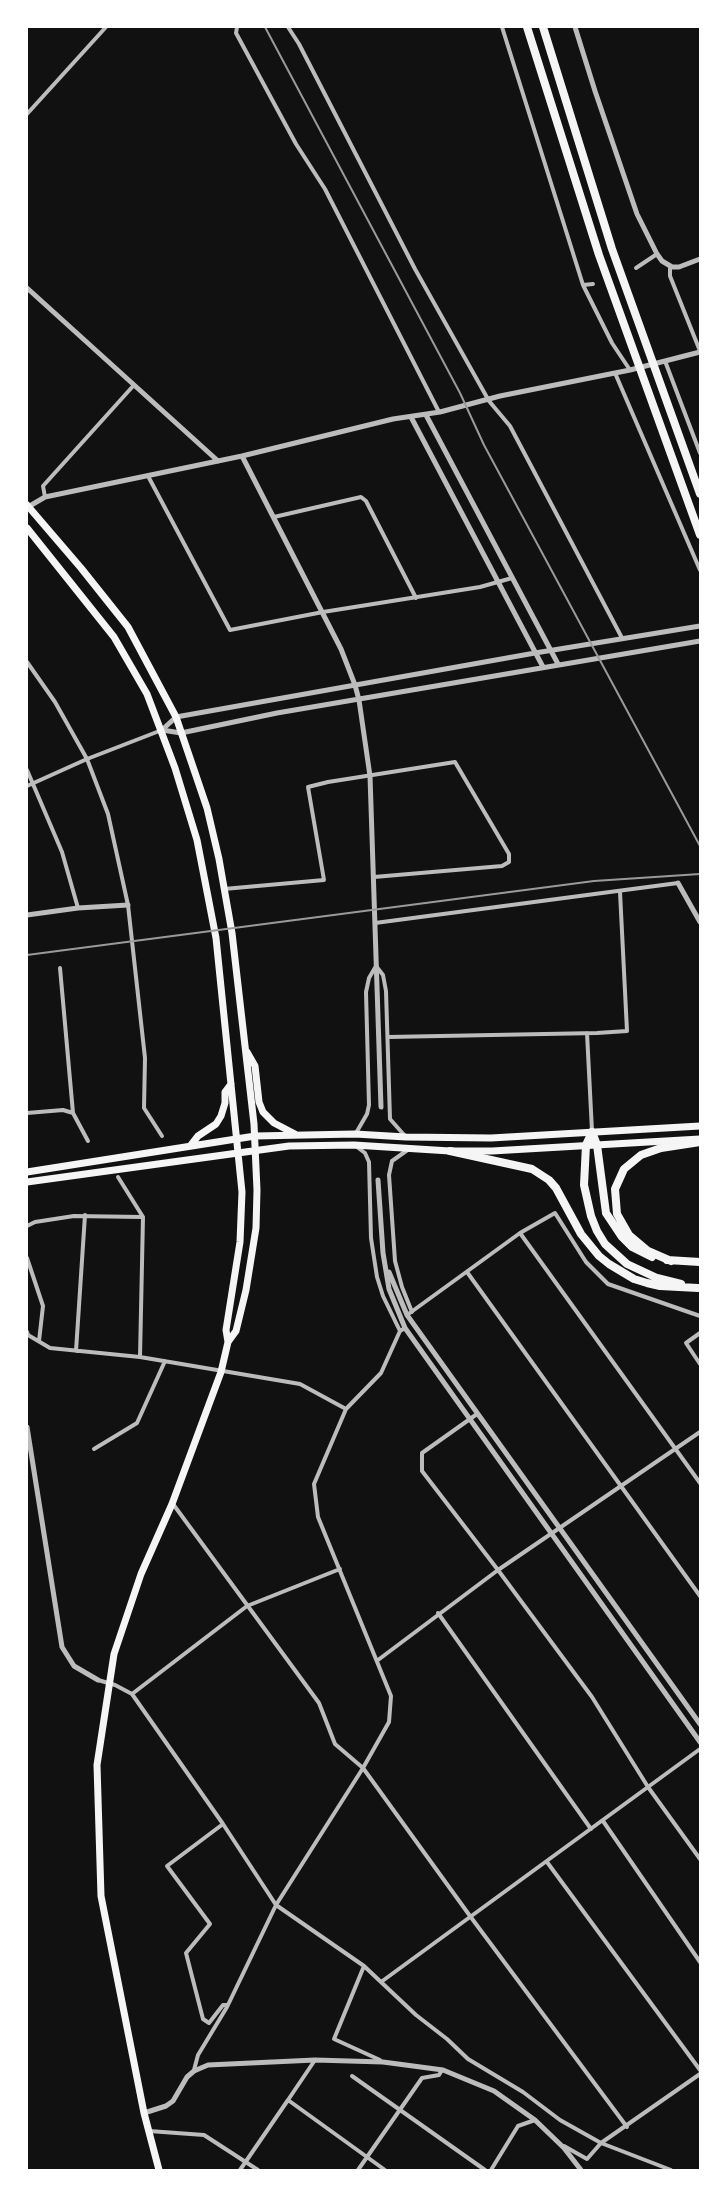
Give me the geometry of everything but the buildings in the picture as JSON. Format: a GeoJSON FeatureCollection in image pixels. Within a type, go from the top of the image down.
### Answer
{"type":"FeatureCollection","features":[{"type":"Feature","properties":{"kind":"highway"},"geometry":{"type":"LineString","coordinates":[[527,27],[568,159],[628,337],[700,535]]}},
{"type":"Feature","properties":{"kind":"highway"},"geometry":{"type":"LineString","coordinates":[[543,27],[578,143],[642,335],[700,494]]}},
{"type":"Feature","properties":{"kind":"highway"},"geometry":{"type":"LineString","coordinates":[[28,507],[128,627],[176,717],[207,808],[224,889],[255,1136],[257,1190],[255,1242],[236,1331],[228,1342],[221,1372],[172,1503],[141,1574],[114,1654],[97,1765],[97,1827],[101,1896],[144,2113],[159,2170]]}},
{"type":"Feature","properties":{"kind":"highway"},"geometry":{"type":"LineString","coordinates":[[27,528],[114,637],[147,694],[162,730],[187,805],[216,938],[238,1152],[242,1217],[236,1272],[225,1330],[228,1342]]}},
{"type":"Feature","properties":{"kind":"highway"},"geometry":{"type":"LineString","coordinates":[[245,1047],[255,1066],[259,1102],[263,1112],[274,1123],[296,1134]]}},
{"type":"Feature","properties":{"kind":"highway"},"geometry":{"type":"LineString","coordinates":[[190,1145],[198,1136],[216,1125],[225,1103],[225,1092],[231,1084]]}},
{"type":"Feature","properties":{"kind":"highway"},"geometry":{"type":"LineString","coordinates":[[27,1172],[255,1136],[355,1134],[491,1138],[700,1126]]}},
{"type":"Feature","properties":{"kind":"highway"},"geometry":{"type":"LineString","coordinates":[[592,1132],[597,1145],[606,1213],[622,1237],[638,1251],[656,1259],[700,1262]]}},
{"type":"Feature","properties":{"kind":"highway"},"geometry":{"type":"LineString","coordinates":[[592,1132],[586,1146],[583,1168],[586,1200],[597,1231],[605,1244],[616,1255],[643,1272],[699,1288]]}},
{"type":"Feature","properties":{"kind":"highway"},"geometry":{"type":"LineString","coordinates":[[27,1182],[289,1146],[354,1144],[450,1151],[700,1140]]}},
{"type":"Feature","properties":{"kind":"highway"},"geometry":{"type":"LineString","coordinates":[[671,1261],[648,1251],[629,1235],[617,1214],[615,1189],[624,1169],[641,1155],[661,1148],[700,1140]]}},
{"type":"Feature","properties":{"kind":"highway"},"geometry":{"type":"LineString","coordinates":[[450,1151],[532,1169],[549,1180],[556,1188],[581,1234],[609,1264],[647,1283],[699,1288]]}},
{"type":"Feature","properties":{"kind":"street"},"geometry":{"type":"LineString","coordinates":[[27,114],[106,27]]}},
{"type":"Feature","properties":{"kind":"street"},"geometry":{"type":"LineString","coordinates":[[237,27],[236,33],[296,144],[325,189],[440,412]]}},
{"type":"Feature","properties":{"kind":"street"},"geometry":{"type":"LineString","coordinates":[[288,27],[299,44],[416,270],[489,400],[510,426],[623,639]]}},
{"type":"Feature","properties":{"kind":"street"},"geometry":{"type":"LineString","coordinates":[[502,27],[583,285],[612,343],[630,370]]}},
{"type":"Feature","properties":{"kind":"street"},"geometry":{"type":"LineString","coordinates":[[575,27],[637,214],[657,254],[670,267],[679,267],[700,259]]}},
{"type":"Feature","properties":{"kind":"street"},"geometry":{"type":"LineString","coordinates":[[636,268],[657,254]]}},
{"type":"Feature","properties":{"kind":"street"},"geometry":{"type":"LineString","coordinates":[[28,507],[45,497],[242,456],[393,419],[440,412],[500,396],[630,370],[700,352],[670,276],[670,267]]}},
{"type":"Feature","properties":{"kind":"street"},"geometry":{"type":"LineString","coordinates":[[583,285],[593,284]]}},
{"type":"Feature","properties":{"kind":"street"},"geometry":{"type":"LineString","coordinates":[[27,288],[218,461]]}},
{"type":"Feature","properties":{"kind":"street"},"geometry":{"type":"LineString","coordinates":[[665,361],[700,453]]}},
{"type":"Feature","properties":{"kind":"street"},"geometry":{"type":"LineString","coordinates":[[615,373],[700,570]]}},
{"type":"Feature","properties":{"kind":"street"},"geometry":{"type":"LineString","coordinates":[[45,497],[43,486],[134,384]]}},
{"type":"Feature","properties":{"kind":"street"},"geometry":{"type":"LineString","coordinates":[[426,415],[558,664]]}},
{"type":"Feature","properties":{"kind":"street"},"geometry":{"type":"LineString","coordinates":[[411,417],[543,667]]}},
{"type":"Feature","properties":{"kind":"street"},"geometry":{"type":"LineString","coordinates":[[242,456],[323,612],[355,685],[359,700],[370,776],[381,1107]]}},
{"type":"Feature","properties":{"kind":"street"},"geometry":{"type":"LineString","coordinates":[[148,476],[230,630],[498,583],[513,578]]}},
{"type":"Feature","properties":{"kind":"street"},"geometry":{"type":"LineString","coordinates":[[274,517],[362,497],[416,598]]}},
{"type":"Feature","properties":{"kind":"street"},"geometry":{"type":"LineString","coordinates":[[27,786],[87,759],[162,730],[176,717],[551,650],[700,626]]}},
{"type":"Feature","properties":{"kind":"street"},"geometry":{"type":"LineString","coordinates":[[162,730],[181,733],[277,713],[700,641]]}},
{"type":"Feature","properties":{"kind":"street"},"geometry":{"type":"LineString","coordinates":[[27,662],[55,702],[87,759],[108,814],[128,904],[145,1058],[144,1108],[162,1136]]}},
{"type":"Feature","properties":{"kind":"street"},"geometry":{"type":"LineString","coordinates":[[224,889],[324,880],[308,787],[455,762],[509,854],[509,862],[502,866],[375,877]]}},
{"type":"Feature","properties":{"kind":"street"},"geometry":{"type":"LineString","coordinates":[[27,770],[62,852],[78,908]]}},
{"type":"Feature","properties":{"kind":"street"},"geometry":{"type":"LineString","coordinates":[[375,923],[678,883],[700,922]]}},
{"type":"Feature","properties":{"kind":"street"},"geometry":{"type":"LineString","coordinates":[[388,1037],[587,1033],[627,1030],[620,892]]}},
{"type":"Feature","properties":{"kind":"street"},"geometry":{"type":"LineString","coordinates":[[27,915],[128,904]]}},
{"type":"Feature","properties":{"kind":"street"},"geometry":{"type":"LineString","coordinates":[[376,966],[383,975],[388,1037],[390,1119],[406,1137]]}},
{"type":"Feature","properties":{"kind":"street"},"geometry":{"type":"LineString","coordinates":[[355,1134],[367,1114],[369,1105],[366,992],[369,978],[376,966]]}},
{"type":"Feature","properties":{"kind":"street"},"geometry":{"type":"LineString","coordinates":[[60,968],[73,1113],[88,1141]]}},
{"type":"Feature","properties":{"kind":"street"},"geometry":{"type":"LineString","coordinates":[[587,1033],[592,1132]]}},
{"type":"Feature","properties":{"kind":"street"},"geometry":{"type":"LineString","coordinates":[[27,1113],[63,1110],[73,1113]]}},
{"type":"Feature","properties":{"kind":"street"},"geometry":{"type":"LineString","coordinates":[[354,1144],[365,1153],[369,1162],[373,1258],[383,1296],[402,1330],[469,1419],[700,1742]]}},
{"type":"Feature","properties":{"kind":"street"},"geometry":{"type":"LineString","coordinates":[[409,1149],[392,1161],[389,1175],[395,1262],[409,1314]]}},
{"type":"Feature","properties":{"kind":"street"},"geometry":{"type":"LineString","coordinates":[[118,1177],[143,1217],[140,1357]]}},
{"type":"Feature","properties":{"kind":"street"},"geometry":{"type":"LineString","coordinates":[[194,2071],[198,2055],[228,2005],[276,1905],[363,1768],[389,1722],[392,1710],[391,1696],[378,1660],[318,1517],[314,1484],[346,1409],[381,1373],[402,1330],[392,1302],[383,1254],[378,1180]]}},
{"type":"Feature","properties":{"kind":"street"},"geometry":{"type":"LineString","coordinates":[[409,1314],[520,1233],[555,1213],[586,1262],[608,1284],[700,1316]]}},
{"type":"Feature","properties":{"kind":"street"},"geometry":{"type":"LineString","coordinates":[[27,1226],[35,1222],[85,1215],[143,1217]]}},
{"type":"Feature","properties":{"kind":"street"},"geometry":{"type":"LineString","coordinates":[[76,1351],[85,1215]]}},
{"type":"Feature","properties":{"kind":"street"},"geometry":{"type":"LineString","coordinates":[[520,1233],[700,1484]]}},
{"type":"Feature","properties":{"kind":"street"},"geometry":{"type":"LineString","coordinates":[[383,1254],[392,1283],[409,1314],[477,1414],[700,1724]]}},
{"type":"Feature","properties":{"kind":"street"},"geometry":{"type":"LineString","coordinates":[[27,1258],[43,1306],[39,1341]]}},
{"type":"Feature","properties":{"kind":"street"},"geometry":{"type":"LineString","coordinates":[[467,1272],[700,1596]]}},
{"type":"Feature","properties":{"kind":"street"},"geometry":{"type":"LineString","coordinates":[[27,1332],[50,1348],[140,1357],[300,1384],[346,1409]]}},
{"type":"Feature","properties":{"kind":"street"},"geometry":{"type":"LineString","coordinates":[[700,1333],[686,1343],[700,1364]]}},
{"type":"Feature","properties":{"kind":"street"},"geometry":{"type":"LineString","coordinates":[[94,1449],[138,1423],[165,1361]]}},
{"type":"Feature","properties":{"kind":"street"},"geometry":{"type":"LineString","coordinates":[[477,1414],[422,1453],[422,1471],[592,1697],[648,1787],[700,1859]]}},
{"type":"Feature","properties":{"kind":"street"},"geometry":{"type":"LineString","coordinates":[[27,1427],[62,1647],[74,1666],[98,1680],[132,1694],[223,1824],[276,1905],[364,1966],[468,2060],[523,2092],[560,2120],[601,2143],[671,2170]]}},
{"type":"Feature","properties":{"kind":"street"},"geometry":{"type":"LineString","coordinates":[[378,1660],[498,1570],[700,1432]]}},
{"type":"Feature","properties":{"kind":"street"},"geometry":{"type":"LineString","coordinates":[[172,1503],[319,1702],[335,1744],[363,1768],[627,2127]]}},
{"type":"Feature","properties":{"kind":"street"},"geometry":{"type":"LineString","coordinates":[[132,1694],[247,1606],[340,1569]]}},
{"type":"Feature","properties":{"kind":"street"},"geometry":{"type":"LineString","coordinates":[[438,1613],[591,1829]]}},
{"type":"Feature","properties":{"kind":"street"},"geometry":{"type":"LineString","coordinates":[[381,1982],[700,1749]]}},
{"type":"Feature","properties":{"kind":"street"},"geometry":{"type":"LineString","coordinates":[[603,1821],[700,1962]]}},
{"type":"Feature","properties":{"kind":"street"},"geometry":{"type":"LineString","coordinates":[[223,1824],[167,1866],[210,1924],[186,1953],[203,2019],[209,2023],[223,2005],[228,2005]]}},
{"type":"Feature","properties":{"kind":"street"},"geometry":{"type":"LineString","coordinates":[[547,1862],[700,2070]]}},
{"type":"Feature","properties":{"kind":"street"},"geometry":{"type":"LineString","coordinates":[[364,1966],[334,2039],[383,2062]]}},
{"type":"Feature","properties":{"kind":"street"},"geometry":{"type":"LineString","coordinates":[[144,2113],[166,2106],[173,2101],[187,2077],[208,2065],[315,2060],[383,2062],[443,2070],[494,2091],[535,2120],[558,2142],[581,2170]]}},
{"type":"Feature","properties":{"kind":"street"},"geometry":{"type":"LineString","coordinates":[[240,2170],[315,2060]]}},
{"type":"Feature","properties":{"kind":"street"},"geometry":{"type":"LineString","coordinates":[[358,2170],[422,2078],[439,2075],[443,2070]]}},
{"type":"Feature","properties":{"kind":"street"},"geometry":{"type":"LineString","coordinates":[[558,2142],[587,2159],[601,2143],[700,2074]]}},
{"type":"Feature","properties":{"kind":"street"},"geometry":{"type":"LineString","coordinates":[[352,2076],[485,2170]]}},
{"type":"Feature","properties":{"kind":"street"},"geometry":{"type":"LineString","coordinates":[[288,2100],[385,2170]]}},
{"type":"Feature","properties":{"kind":"street"},"geometry":{"type":"LineString","coordinates":[[491,2170],[518,2127],[535,2120]]}},
{"type":"Feature","properties":{"kind":"street"},"geometry":{"type":"LineString","coordinates":[[148,2131],[204,2135],[258,2170]]}},
{"type":"Feature","properties":{"kind":"railway"},"geometry":{"type":"LineString","coordinates":[[265,27],[460,393],[484,445],[700,846]]}},
{"type":"Feature","properties":{"kind":"railway"},"geometry":{"type":"LineString","coordinates":[[27,955],[594,881],[700,874]]}}]}
